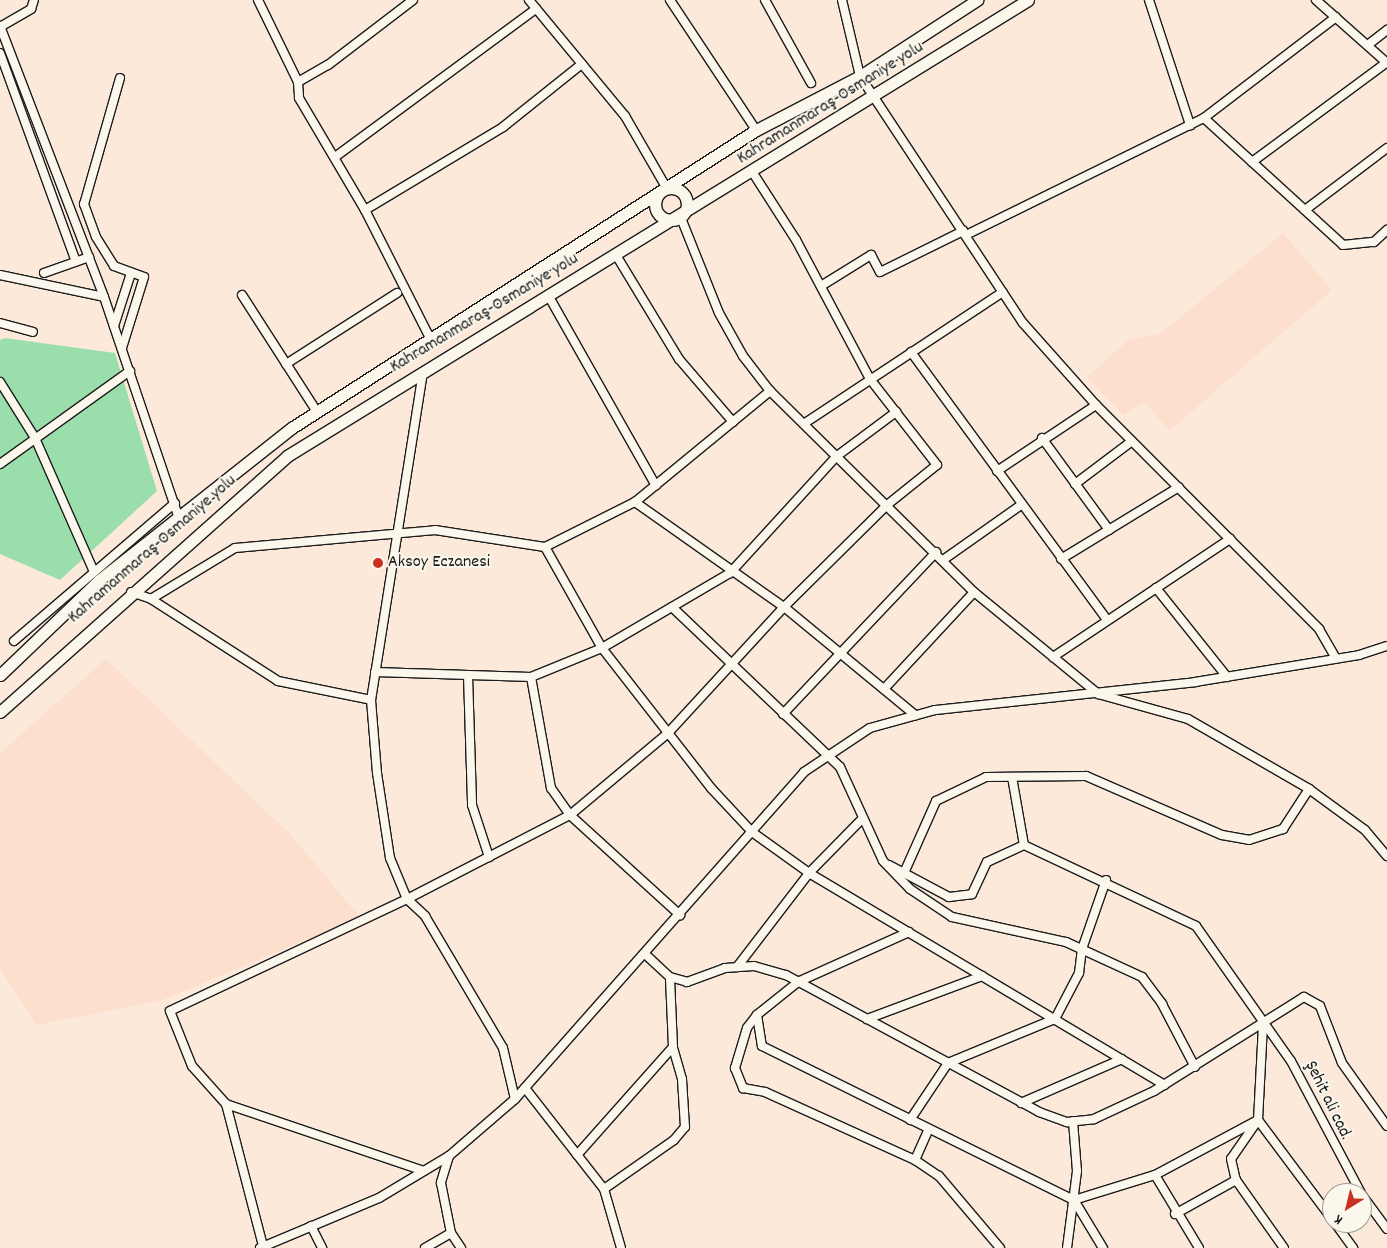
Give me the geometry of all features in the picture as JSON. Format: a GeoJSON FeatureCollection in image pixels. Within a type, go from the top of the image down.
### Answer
{"type":"FeatureCollection","features":[{"type":"Feature","properties":{"kind":"highway","name":"Kahramanmaraş-Osmaniye yolu"},"geometry":{"type":"LineString","coordinates":[[0,712],[131,592],[287,456],[548,295],[678,219],[876,98],[1028,0]]}},
{"type":"Feature","properties":{"kind":"highway","name":"Kahramanmaraş-Osmaniye yolu"},"geometry":{"type":"LineString","coordinates":[[0,675],[99,580],[178,515],[317,412],[432,340],[756,130],[860,76],[970,2]]}},
{"type":"Feature","properties":{"kind":"highway"},"geometry":{"type":"LineString","coordinates":[[676,188],[684,194],[686,209],[678,219],[656,210],[655,200],[664,189],[676,188]]}},
{"type":"Feature","properties":{"kind":"street"},"geometry":{"type":"LineString","coordinates":[[34,0],[31,9],[0,27],[104,297],[178,515]]}},
{"type":"Feature","properties":{"kind":"street"},"geometry":{"type":"LineString","coordinates":[[258,0],[298,82],[299,98],[366,210],[432,340]]}},
{"type":"Feature","properties":{"kind":"street"},"geometry":{"type":"LineString","coordinates":[[298,82],[413,0]]}},
{"type":"Feature","properties":{"kind":"street"},"geometry":{"type":"LineString","coordinates":[[529,0],[625,116],[664,189]]}},
{"type":"Feature","properties":{"kind":"street"},"geometry":{"type":"LineString","coordinates":[[670,0],[756,130]]}},
{"type":"Feature","properties":{"kind":"street"},"geometry":{"type":"LineString","coordinates":[[764,0],[811,83]]}},
{"type":"Feature","properties":{"kind":"street"},"geometry":{"type":"LineString","coordinates":[[842,0],[860,76],[1023,323],[1096,405],[1319,629],[1336,660]]}},
{"type":"Feature","properties":{"kind":"street"},"geometry":{"type":"LineString","coordinates":[[1149,0],[1190,125]]}},
{"type":"Feature","properties":{"kind":"street"},"geometry":{"type":"LineString","coordinates":[[1252,162],[1387,63],[1369,44],[1316,0]]}},
{"type":"Feature","properties":{"kind":"street"},"geometry":{"type":"LineString","coordinates":[[335,156],[536,9]]}},
{"type":"Feature","properties":{"kind":"street"},"geometry":{"type":"LineString","coordinates":[[821,286],[871,255],[880,272],[1204,118],[1336,17]]}},
{"type":"Feature","properties":{"kind":"street"},"geometry":{"type":"LineString","coordinates":[[1369,44],[1387,30]]}},
{"type":"Feature","properties":{"kind":"street"},"geometry":{"type":"LineString","coordinates":[[0,53],[76,262]]}},
{"type":"Feature","properties":{"kind":"street"},"geometry":{"type":"LineString","coordinates":[[366,210],[503,127],[582,64]]}},
{"type":"Feature","properties":{"kind":"street"},"geometry":{"type":"LineString","coordinates":[[120,78],[84,204],[96,237],[114,266],[144,277],[122,348]]}},
{"type":"Feature","properties":{"kind":"street"},"geometry":{"type":"LineString","coordinates":[[1204,118],[1343,245],[1374,242],[1387,230]]}},
{"type":"Feature","properties":{"kind":"street"},"geometry":{"type":"LineString","coordinates":[[1305,210],[1387,148]]}},
{"type":"Feature","properties":{"kind":"street"},"geometry":{"type":"LineString","coordinates":[[753,173],[821,286],[870,379],[937,465],[887,505],[784,606],[668,733],[570,815],[407,899],[170,1011],[192,1066],[226,1104],[261,1247],[380,1198],[449,1156],[515,1099],[680,915],[804,772],[870,728],[915,715],[1098,694],[1336,660],[1387,646]]}},
{"type":"Feature","properties":{"kind":"street"},"geometry":{"type":"LineString","coordinates":[[678,219],[719,313],[743,356],[770,391],[936,552],[974,592],[1098,694],[1188,719],[1308,789],[1365,830],[1387,856]]}},
{"type":"Feature","properties":{"kind":"street"},"geometry":{"type":"LineString","coordinates":[[616,255],[679,359],[733,422]]}},
{"type":"Feature","properties":{"kind":"street"},"geometry":{"type":"LineString","coordinates":[[44,274],[89,257]]}},
{"type":"Feature","properties":{"kind":"street"},"geometry":{"type":"LineString","coordinates":[[114,326],[131,273]]}},
{"type":"Feature","properties":{"kind":"street"},"geometry":{"type":"LineString","coordinates":[[0,275],[104,297]]}},
{"type":"Feature","properties":{"kind":"street"},"geometry":{"type":"LineString","coordinates":[[805,423],[1003,292]]}},
{"type":"Feature","properties":{"kind":"street"},"geometry":{"type":"LineString","coordinates":[[286,364],[397,293]]}},
{"type":"Feature","properties":{"kind":"street"},"geometry":{"type":"LineString","coordinates":[[242,295],[317,412]]}},
{"type":"Feature","properties":{"kind":"street"},"geometry":{"type":"LineString","coordinates":[[548,295],[656,486]]}},
{"type":"Feature","properties":{"kind":"street"},"geometry":{"type":"LineString","coordinates":[[0,323],[33,332]]}},
{"type":"Feature","properties":{"kind":"street"},"geometry":{"type":"LineString","coordinates":[[911,352],[1021,505],[1107,620]]}},
{"type":"Feature","properties":{"kind":"street"},"geometry":{"type":"LineString","coordinates":[[0,464],[130,371]]}},
{"type":"Feature","properties":{"kind":"street"},"geometry":{"type":"LineString","coordinates":[[423,372],[371,700],[390,858],[407,899],[425,916],[503,1048],[515,1099]]}},
{"type":"Feature","properties":{"kind":"street"},"geometry":{"type":"LineString","coordinates":[[0,382],[35,438],[94,572]]}},
{"type":"Feature","properties":{"kind":"street"},"geometry":{"type":"LineString","coordinates":[[151,599],[235,548],[398,531],[435,530],[545,547],[635,502],[770,391]]}},
{"type":"Feature","properties":{"kind":"street"},"geometry":{"type":"LineString","coordinates":[[997,471],[1042,438],[1096,405]]}},
{"type":"Feature","properties":{"kind":"street"},"geometry":{"type":"LineString","coordinates":[[375,672],[531,677],[602,648],[730,573],[837,456],[896,412]]}},
{"type":"Feature","properties":{"kind":"street"},"geometry":{"type":"LineString","coordinates":[[1042,438],[1109,530]]}},
{"type":"Feature","properties":{"kind":"street"},"geometry":{"type":"LineString","coordinates":[[1075,484],[1132,441]]}},
{"type":"Feature","properties":{"kind":"street"},"geometry":{"type":"LineString","coordinates":[[1061,559],[1179,487]]}},
{"type":"Feature","properties":{"kind":"street"},"geometry":{"type":"LineString","coordinates":[[635,502],[730,573],[784,606],[842,652],[915,715]]}},
{"type":"Feature","properties":{"kind":"street"},"geometry":{"type":"LineString","coordinates":[[14,641],[174,504]]}},
{"type":"Feature","properties":{"kind":"street"},"geometry":{"type":"LineString","coordinates":[[943,560],[1021,505]]}},
{"type":"Feature","properties":{"kind":"street"},"geometry":{"type":"LineString","coordinates":[[1053,657],[1230,539]]}},
{"type":"Feature","properties":{"kind":"street"},"geometry":{"type":"LineString","coordinates":[[545,547],[602,648],[668,733],[752,832],[810,873],[1165,1085]]}},
{"type":"Feature","properties":{"kind":"street"},"geometry":{"type":"LineString","coordinates":[[783,714],[936,552]]}},
{"type":"Feature","properties":{"kind":"street"},"geometry":{"type":"LineString","coordinates":[[1156,588],[1227,677]]}},
{"type":"Feature","properties":{"kind":"street"},"geometry":{"type":"LineString","coordinates":[[131,592],[151,599],[278,681],[371,700]]}},
{"type":"Feature","properties":{"kind":"street"},"geometry":{"type":"LineString","coordinates":[[884,688],[974,592]]}},
{"type":"Feature","properties":{"kind":"street"},"geometry":{"type":"LineString","coordinates":[[672,607],[783,714],[830,755],[840,767],[862,819],[883,861],[910,889],[952,917],[1082,949],[1142,977],[1162,1004],[1195,1067]]}},
{"type":"Feature","properties":{"kind":"street"},"geometry":{"type":"LineString","coordinates":[[468,675],[472,805],[488,857]]}},
{"type":"Feature","properties":{"kind":"street"},"geometry":{"type":"LineString","coordinates":[[531,677],[551,788],[570,815],[680,915]]}},
{"type":"Feature","properties":{"kind":"street"},"geometry":{"type":"LineString","coordinates":[[904,872],[936,801],[986,777],[1086,776],[1222,835],[1249,840],[1283,829],[1308,789]]}},
{"type":"Feature","properties":{"kind":"street"},"geometry":{"type":"LineString","coordinates":[[883,861],[949,897],[972,894],[987,862],[1024,845],[1012,777]]}},
{"type":"Feature","properties":{"kind":"street"},"geometry":{"type":"LineString","coordinates":[[737,967],[810,873],[862,819]]}},
{"type":"Feature","properties":{"kind":"street","name":"Şehit ali cad."},"geometry":{"type":"LineString","coordinates":[[1024,845],[1106,880],[1196,926],[1263,1025],[1291,1061],[1355,1183]]}},
{"type":"Feature","properties":{"kind":"street"},"geometry":{"type":"LineString","coordinates":[[910,1120],[948,1063],[1055,1019],[1079,973],[1082,949],[1106,880]]}},
{"type":"Feature","properties":{"kind":"street"},"geometry":{"type":"LineString","coordinates":[[909,932],[798,982],[757,1015],[747,1028],[734,1068],[743,1088],[765,1092],[915,1160],[938,1176],[1000,1248]]}},
{"type":"Feature","properties":{"kind":"street"},"geometry":{"type":"LineString","coordinates":[[645,954],[670,977],[687,982],[737,967],[754,966],[798,982],[1021,1103],[1072,1121],[1094,1119],[1165,1085],[1263,1025],[1304,997],[1320,1006],[1342,1063],[1387,1126]]}},
{"type":"Feature","properties":{"kind":"street"},"geometry":{"type":"LineString","coordinates":[[867,1019],[982,976]]}},
{"type":"Feature","properties":{"kind":"street"},"geometry":{"type":"LineString","coordinates":[[604,1189],[674,1140],[685,1127],[682,1079],[673,1046],[670,977]]}},
{"type":"Feature","properties":{"kind":"street"},"geometry":{"type":"LineString","coordinates":[[757,1015],[762,1046],[1074,1200],[1103,1248]]}},
{"type":"Feature","properties":{"kind":"street"},"geometry":{"type":"LineString","coordinates":[[1263,1025],[1258,1120],[1230,1159],[1236,1180],[1284,1248]]}},
{"type":"Feature","properties":{"kind":"street"},"geometry":{"type":"LineString","coordinates":[[577,1155],[673,1046]]}},
{"type":"Feature","properties":{"kind":"street"},"geometry":{"type":"LineString","coordinates":[[1021,1103],[1122,1059]]}},
{"type":"Feature","properties":{"kind":"street"},"geometry":{"type":"LineString","coordinates":[[525,1088],[604,1189],[621,1248]]}},
{"type":"Feature","properties":{"kind":"street"},"geometry":{"type":"LineString","coordinates":[[226,1104],[424,1171]]}},
{"type":"Feature","properties":{"kind":"street"},"geometry":{"type":"LineString","coordinates":[[1074,1200],[1155,1175],[1258,1120]]}},
{"type":"Feature","properties":{"kind":"street"},"geometry":{"type":"LineString","coordinates":[[1258,1120],[1322,1206]]}},
{"type":"Feature","properties":{"kind":"street"},"geometry":{"type":"LineString","coordinates":[[1068,1248],[1074,1200],[1077,1147],[1072,1121]]}},
{"type":"Feature","properties":{"kind":"street"},"geometry":{"type":"LineString","coordinates":[[915,1160],[929,1129]]}},
{"type":"Feature","properties":{"kind":"street"},"geometry":{"type":"LineString","coordinates":[[449,1156],[441,1183],[451,1233],[461,1248]]}},
{"type":"Feature","properties":{"kind":"street"},"geometry":{"type":"LineString","coordinates":[[1155,1175],[1175,1214],[1198,1248]]}},
{"type":"Feature","properties":{"kind":"street"},"geometry":{"type":"LineString","coordinates":[[1175,1214],[1236,1180]]}},
{"type":"Feature","properties":{"kind":"street","name":"Şehit ali cad."},"geometry":{"type":"LineString","coordinates":[[1372,1209],[1387,1229]]}},
{"type":"Feature","properties":{"kind":"street"},"geometry":{"type":"LineString","coordinates":[[311,1226],[322,1248]]}},
{"type":"Feature","properties":{"kind":"street"},"geometry":{"type":"LineString","coordinates":[[425,1248],[451,1233]]}},
{"type":"Feature","properties":{"kind":"street"},"geometry":{"type":"LineString","coordinates":[[1343,1233],[1354,1248]]}},
{"type":"Feature","properties":{"kind":"shaded area"},"geometry":{"type":"Polygon","coordinates":[[[1283,233],[1332,290],[1169,431],[1145,402],[1123,415],[1087,377],[1128,340],[1160,334],[1283,233]]]}},
{"type":"Feature","properties":{"kind":"shaded area"},"geometry":{"type":"Polygon","coordinates":[[[106,659],[288,832],[360,917],[163,1000],[36,1025],[0,968],[0,753],[106,659]]]}},
{"type":"Feature","properties":{"kind":"green space"},"geometry":{"type":"Polygon","coordinates":[[[5,338],[115,353],[157,491],[60,580],[0,554],[0,340],[5,338]]]}},
{"type":"Feature","properties":{"kind":"place","name":"Aksoy Eczanesi"},"geometry":{"type":"Point","coordinates":[378,563]}}]}
